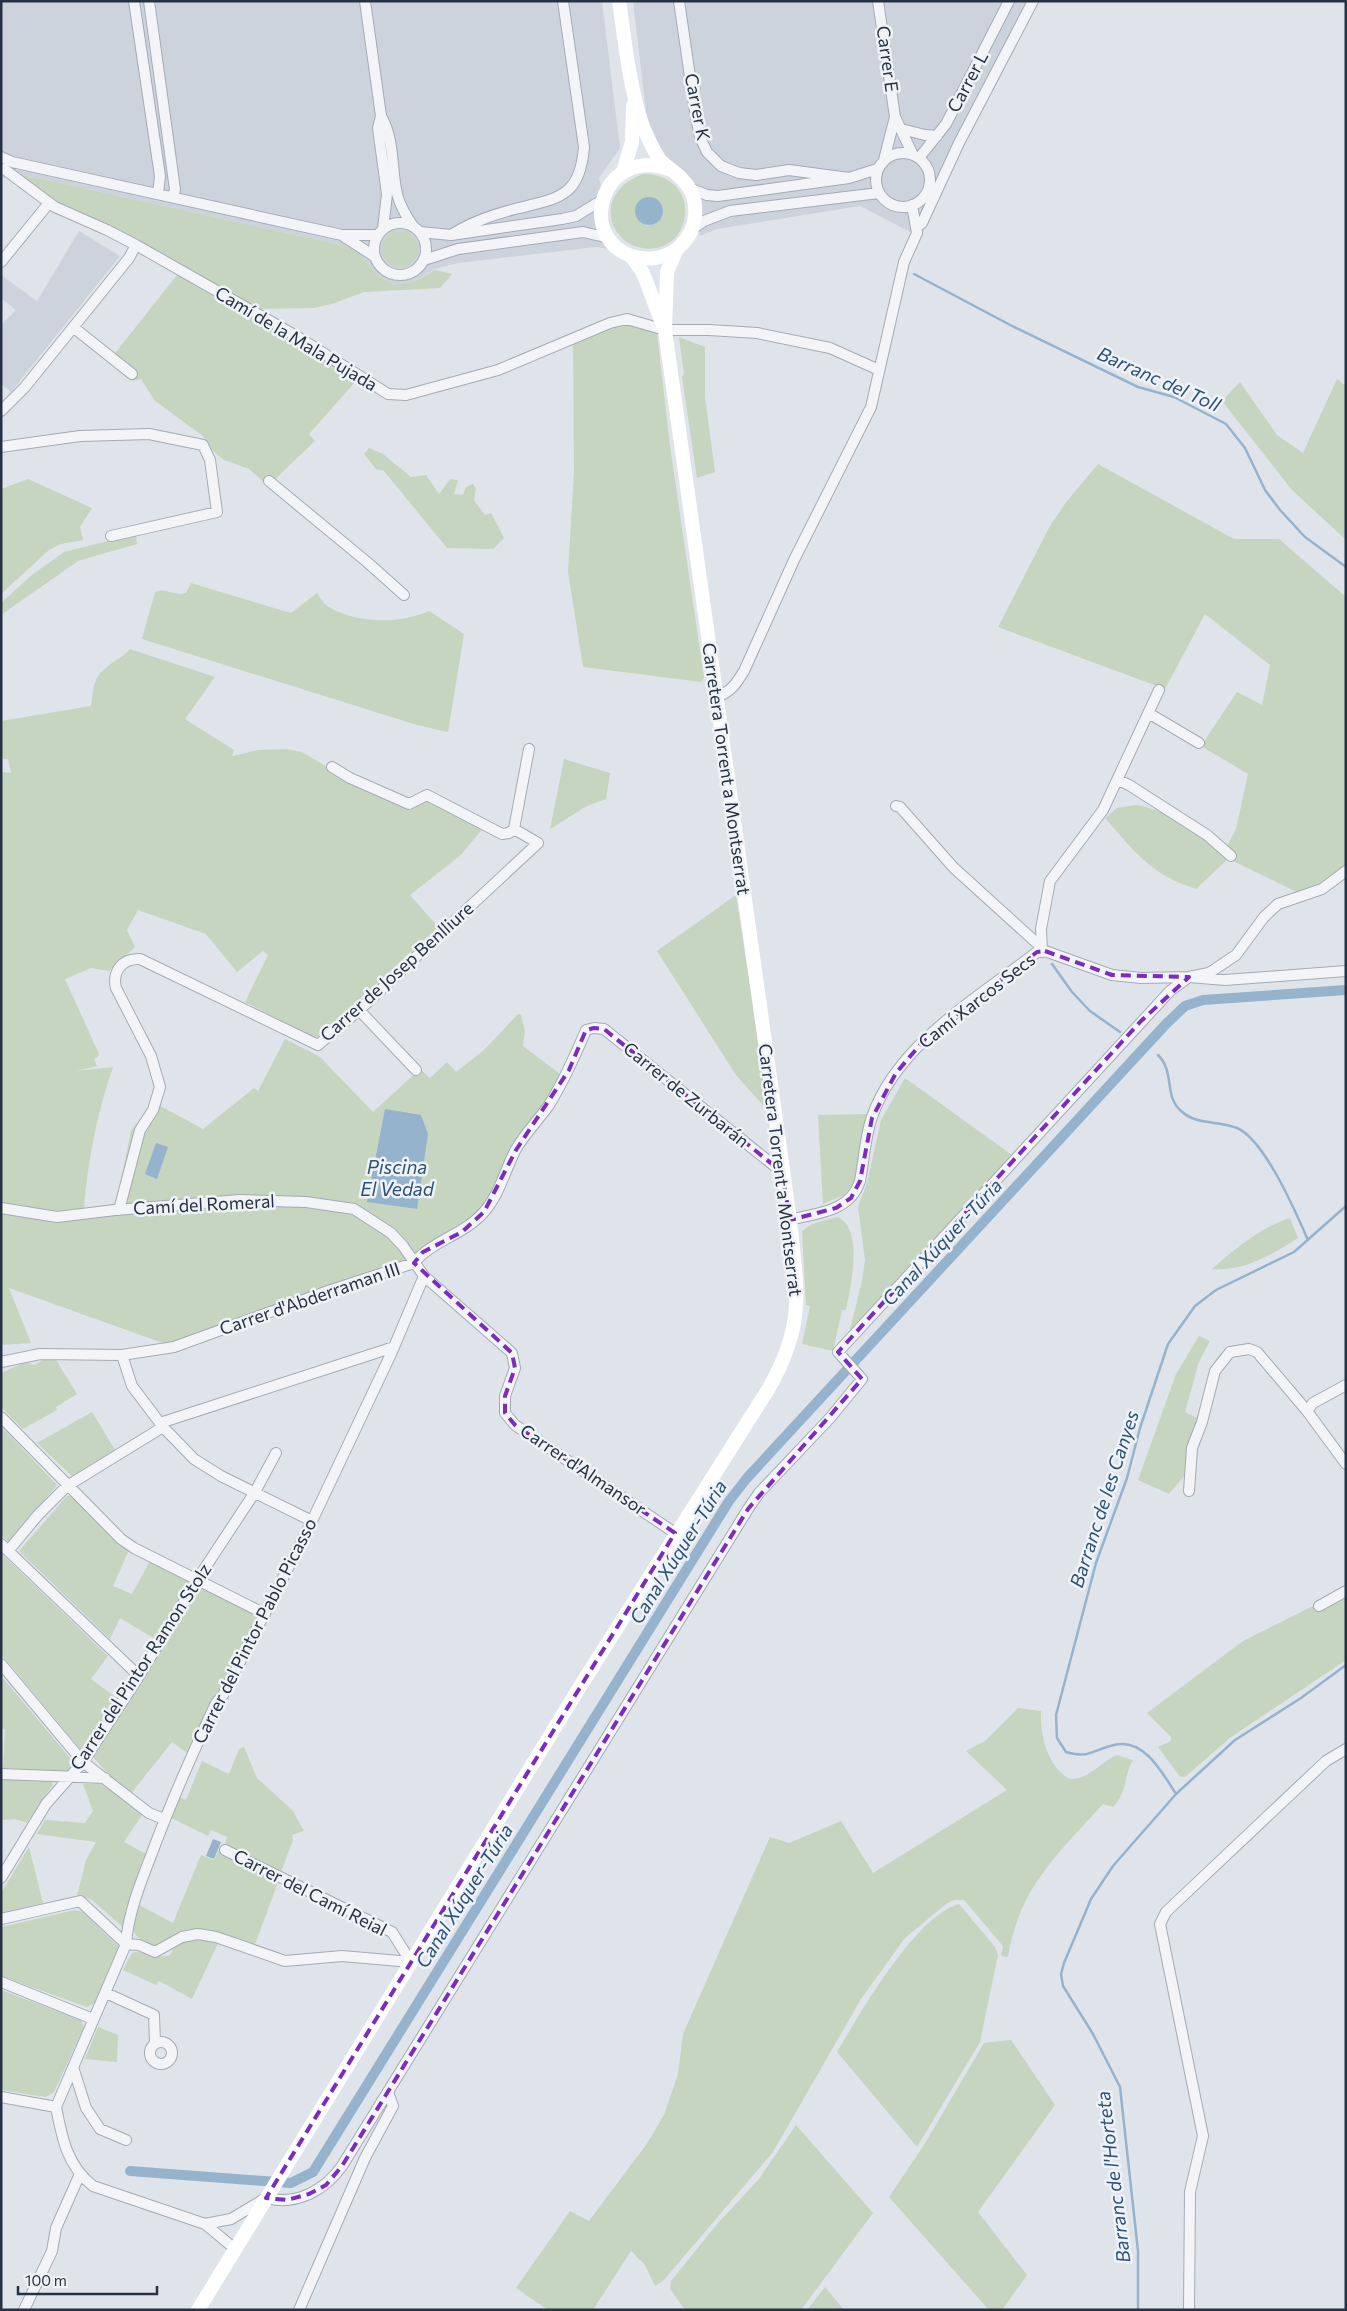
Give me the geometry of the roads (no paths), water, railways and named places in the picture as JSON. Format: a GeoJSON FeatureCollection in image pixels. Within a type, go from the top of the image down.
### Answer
{"type":"FeatureCollection","features":[{"type":"Feature","properties":{"kind":"main road"},"geometry":{"type":"LineString","coordinates":[[619,1],[633,91],[643,125],[653,148],[661,160],[682,178],[689,188],[695,208],[692,229],[677,249],[667,272],[665,330]]}},
{"type":"Feature","properties":{"kind":"main road"},"geometry":{"type":"LineString","coordinates":[[623,172],[632,142],[633,91]]}},
{"type":"Feature","properties":{"kind":"main road"},"geometry":{"type":"LineString","coordinates":[[671,170],[647,164],[623,172],[614,179],[602,200],[601,213],[609,238],[622,251],[631,256],[655,258],[677,249]]}},
{"type":"Feature","properties":{"kind":"main road"},"geometry":{"type":"LineString","coordinates":[[631,256],[643,273],[665,330]]}},
{"type":"Feature","properties":{"kind":"main road","name":"Carretera Torrent a Montserrat"},"geometry":{"type":"LineString","coordinates":[[268,2196],[675,1533],[769,1388],[789,1348],[795,1324],[797,1294],[790,1220],[665,330]]}},
{"type":"Feature","properties":{"kind":"main road"},"geometry":{"type":"LineString","coordinates":[[198,2310],[268,2196]]}},
{"type":"Feature","properties":{"kind":"street"},"geometry":{"type":"LineString","coordinates":[[134,1],[160,176],[158,194]]}},
{"type":"Feature","properties":{"kind":"street"},"geometry":{"type":"LineString","coordinates":[[149,1],[175,190],[173,197]]}},
{"type":"Feature","properties":{"kind":"street"},"geometry":{"type":"LineString","coordinates":[[365,1],[381,116],[378,128],[388,194],[381,232],[375,241],[374,256]]}},
{"type":"Feature","properties":{"kind":"street"},"geometry":{"type":"LineString","coordinates":[[451,235],[496,214],[556,199],[575,182],[583,161],[584,147],[563,1]]}},
{"type":"Feature","properties":{"kind":"street","name":"Carrer K"},"geometry":{"type":"LineString","coordinates":[[679,1],[695,111],[700,137],[707,152],[721,166],[739,173],[756,175],[798,170],[849,178]]}},
{"type":"Feature","properties":{"kind":"street","name":"Carrer E"},"geometry":{"type":"LineString","coordinates":[[878,1],[895,117]]}},
{"type":"Feature","properties":{"kind":"street","name":"Carrer L"},"geometry":{"type":"LineString","coordinates":[[916,156],[937,136],[946,124],[1009,1]]}},
{"type":"Feature","properties":{"kind":"street"},"geometry":{"type":"LineString","coordinates":[[918,226],[922,222],[959,143],[1033,1]]}},
{"type":"Feature","properties":{"kind":"street"},"geometry":{"type":"LineString","coordinates":[[381,116],[388,128],[397,194],[402,209],[426,246],[424,260]]}},
{"type":"Feature","properties":{"kind":"street"},"geometry":{"type":"LineString","coordinates":[[895,117],[916,156],[929,172],[930,181],[928,190],[920,200],[912,205],[903,207],[890,204],[879,193],[876,179],[878,170],[884,160],[895,117]]}},
{"type":"Feature","properties":{"kind":"street"},"geometry":{"type":"LineString","coordinates":[[901,129],[937,136]]}},
{"type":"Feature","properties":{"kind":"street"},"geometry":{"type":"LineString","coordinates":[[884,160],[896,153],[916,156]]}},
{"type":"Feature","properties":{"kind":"street"},"geometry":{"type":"LineString","coordinates":[[1,157],[6,166],[173,197],[342,235],[381,232],[398,223],[416,229],[451,235],[576,216],[602,200]]}},
{"type":"Feature","properties":{"kind":"street","name":"Camí de la Mala Pujada"},"geometry":{"type":"LineString","coordinates":[[6,166],[49,203],[136,245],[298,337],[388,394],[406,395],[498,370],[610,323],[627,319],[665,330],[739,332],[799,341],[830,348],[879,370]]}},
{"type":"Feature","properties":{"kind":"street"},"geometry":{"type":"LineString","coordinates":[[689,188],[707,195],[718,196],[849,178],[878,170]]}},
{"type":"Feature","properties":{"kind":"street"},"geometry":{"type":"LineString","coordinates":[[692,229],[704,221],[730,211],[879,193]]}},
{"type":"Feature","properties":{"kind":"street"},"geometry":{"type":"LineString","coordinates":[[1,262],[49,203]]}},
{"type":"Feature","properties":{"kind":"street"},"geometry":{"type":"LineString","coordinates":[[716,697],[730,691],[744,671],[794,560],[871,407],[904,262],[917,233],[918,226],[912,205]]}},
{"type":"Feature","properties":{"kind":"street"},"geometry":{"type":"LineString","coordinates":[[342,235],[374,256],[383,270],[397,276],[413,272],[424,260],[458,249],[583,232],[609,238]]}},
{"type":"Feature","properties":{"kind":"street"},"geometry":{"type":"LineString","coordinates":[[1,411],[25,387],[129,258],[136,245]]}},
{"type":"Feature","properties":{"kind":"street"},"geometry":{"type":"LineString","coordinates":[[73,327],[132,374]]}},
{"type":"Feature","properties":{"kind":"street"},"geometry":{"type":"LineString","coordinates":[[1,447],[80,436],[149,434],[204,445],[210,460],[217,512],[111,536]]}},
{"type":"Feature","properties":{"kind":"street"},"geometry":{"type":"LineString","coordinates":[[269,481],[404,595]]}},
{"type":"Feature","properties":{"kind":"street"},"geometry":{"type":"LineString","coordinates":[[1041,949],[1045,901],[1050,881],[1103,810],[1150,714],[1159,690]]}},
{"type":"Feature","properties":{"kind":"street"},"geometry":{"type":"LineString","coordinates":[[1150,714],[1199,743]]}},
{"type":"Feature","properties":{"kind":"street"},"geometry":{"type":"LineString","coordinates":[[332,767],[350,778],[409,804],[427,795],[502,834],[509,833],[514,829],[529,750]]}},
{"type":"Feature","properties":{"kind":"street"},"geometry":{"type":"LineString","coordinates":[[1118,780],[1129,784],[1207,835],[1231,856]]}},
{"type":"Feature","properties":{"kind":"street"},"geometry":{"type":"LineString","coordinates":[[896,806],[900,806],[970,883],[1041,949]]}},
{"type":"Feature","properties":{"kind":"street","name":"Carrer de Josep Benlliure"},"geometry":{"type":"LineString","coordinates":[[119,1210],[140,1130],[153,1110],[160,1088],[151,1056],[138,1034],[114,980],[118,968],[133,959],[140,959],[318,1045],[359,1010],[538,843],[514,829]]}},
{"type":"Feature","properties":{"kind":"street","name":"Camí Xarcos Secs"},"geometry":{"type":"LineString","coordinates":[[790,1220],[836,1208],[851,1198],[857,1191],[860,1181],[872,1118],[888,1087],[910,1055],[938,1028],[1041,949],[1112,975],[1141,978],[1189,977],[1209,973],[1236,955],[1264,917],[1278,904],[1322,889],[1346,871]]}},
{"type":"Feature","properties":{"kind":"street"},"geometry":{"type":"LineString","coordinates":[[205,2224],[231,2220],[268,2196],[287,2200],[309,2194],[326,2185],[342,2166],[748,1508],[759,1493],[830,1418],[862,1379],[838,1352],[1170,991],[1189,977],[1225,980],[1346,971]]}},
{"type":"Feature","properties":{"kind":"street"},"geometry":{"type":"LineString","coordinates":[[359,1010],[416,1070]]}},
{"type":"Feature","properties":{"kind":"street","name":"Carrer de Zurbarán"},"geometry":{"type":"LineString","coordinates":[[586,1030],[594,1028],[604,1029],[782,1172]]}},
{"type":"Feature","properties":{"kind":"street","name":"Carrer d'Abderraman III"},"geometry":{"type":"LineString","coordinates":[[1,1362],[48,1354],[122,1355],[174,1347],[331,1290],[414,1263],[423,1252],[462,1232],[484,1212],[505,1177],[516,1150],[548,1106],[569,1070],[586,1030]]}},
{"type":"Feature","properties":{"kind":"street","name":"Camí del Romeral"},"geometry":{"type":"LineString","coordinates":[[1,1208],[57,1217],[240,1200],[339,1205],[354,1209],[383,1228],[403,1246],[414,1263]]}},
{"type":"Feature","properties":{"kind":"street","name":"Carrer d'Almansor"},"geometry":{"type":"LineString","coordinates":[[414,1263],[424,1276],[512,1353],[515,1368],[506,1396],[505,1413],[515,1425],[675,1533]]}},
{"type":"Feature","properties":{"kind":"street","name":"Carrer del Pintor Pablo Picasso"},"geometry":{"type":"LineString","coordinates":[[56,2107],[126,1944],[129,1919],[164,1819],[216,1703],[224,1695],[312,1521],[394,1347],[424,1276]]}},
{"type":"Feature","properties":{"kind":"street"},"geometry":{"type":"LineString","coordinates":[[139,1676],[5,1548],[67,1486],[162,1425],[394,1347]]}},
{"type":"Feature","properties":{"kind":"street"},"geometry":{"type":"LineString","coordinates":[[1189,1490],[1192,1448],[1202,1422],[1215,1371],[1230,1352],[1249,1349],[1257,1352],[1308,1411],[1346,1464]]}},
{"type":"Feature","properties":{"kind":"street"},"geometry":{"type":"LineString","coordinates":[[122,1355],[132,1386],[162,1425],[194,1460],[312,1521]]}},
{"type":"Feature","properties":{"kind":"street"},"geometry":{"type":"LineString","coordinates":[[1308,1411],[1313,1403],[1346,1385]]}},
{"type":"Feature","properties":{"kind":"street"},"geometry":{"type":"LineString","coordinates":[[1,1417],[121,1539],[265,1614]]}},
{"type":"Feature","properties":{"kind":"street","name":"Carrer del Pintor Ramon Stolz"},"geometry":{"type":"LineString","coordinates":[[1,1878],[46,1804],[83,1762],[139,1676],[255,1492],[276,1453]]}},
{"type":"Feature","properties":{"kind":"street"},"geometry":{"type":"LineString","coordinates":[[1319,1606],[1346,1590]]}},
{"type":"Feature","properties":{"kind":"street"},"geometry":{"type":"LineString","coordinates":[[1,1664],[83,1762],[149,1813],[164,1819]]}},
{"type":"Feature","properties":{"kind":"street"},"geometry":{"type":"LineString","coordinates":[[1189,2310],[1190,2192],[1203,2136],[1160,1924],[1166,1912],[1326,1761],[1346,1749]]}},
{"type":"Feature","properties":{"kind":"street"},"geometry":{"type":"LineString","coordinates":[[1,1774],[106,1778]]}},
{"type":"Feature","properties":{"kind":"street","name":"Carrer del Camí Reial"},"geometry":{"type":"LineString","coordinates":[[225,1850],[392,1932],[411,1962]]}},
{"type":"Feature","properties":{"kind":"street"},"geometry":{"type":"LineString","coordinates":[[1,1918],[80,1900],[126,1944],[133,1943],[155,1952],[182,1937],[198,1934],[216,1937],[284,1961],[342,1956],[411,1962]]}},
{"type":"Feature","properties":{"kind":"street"},"geometry":{"type":"LineString","coordinates":[[1,1982],[93,2019]]}},
{"type":"Feature","properties":{"kind":"street"},"geometry":{"type":"LineString","coordinates":[[106,1993],[154,2015],[155,2043]]}},
{"type":"Feature","properties":{"kind":"street"},"geometry":{"type":"LineString","coordinates":[[73,2067],[86,2108],[100,2129],[126,2140]]}},
{"type":"Feature","properties":{"kind":"street"},"geometry":{"type":"LineString","coordinates":[[299,2310],[365,2158],[392,2106],[388,2092]]}},
{"type":"Feature","properties":{"kind":"street"},"geometry":{"type":"LineString","coordinates":[[1,2097],[56,2107],[64,2143],[79,2176],[93,2186],[205,2224],[235,2249]]}},
{"type":"Feature","properties":{"kind":"street"},"geometry":{"type":"LineString","coordinates":[[24,2310],[52,2251],[56,2228],[79,2176]]}},
{"type":"Feature","properties":{"kind":"water"},"geometry":{"type":"Polygon","coordinates":[[[649,197],[659,201],[663,211],[659,221],[649,225],[639,221],[635,211],[639,201],[649,197]]]}},
{"type":"Feature","properties":{"kind":"water","name":"Piscina El Vedad"},"geometry":{"type":"Polygon","coordinates":[[[385,1109],[421,1115],[428,1134],[417,1209],[367,1202],[385,1109]]]}},
{"type":"Feature","properties":{"kind":"water"},"geometry":{"type":"Polygon","coordinates":[[[156,1143],[168,1147],[157,1179],[145,1174],[156,1143]]]}},
{"type":"Feature","properties":{"kind":"water"},"geometry":{"type":"Polygon","coordinates":[[[213,1839],[221,1842],[214,1859],[206,1856],[213,1839]]]}},
{"type":"Feature","properties":{"kind":"waterway","name":"Barranc del Toll"},"geometry":{"type":"LineString","coordinates":[[914,274],[1014,327],[1138,387],[1174,397],[1226,424],[1245,448],[1265,490],[1280,510],[1305,537],[1346,567]]}},
{"type":"Feature","properties":{"kind":"waterway"},"geometry":{"type":"LineString","coordinates":[[1052,964],[1072,992],[1090,1011],[1120,1032]]}},
{"type":"Feature","properties":{"kind":"waterway","name":"Canal Xúquer-Túria"},"geometry":{"type":"LineString","coordinates":[[130,2171],[291,2183],[313,2172],[729,1501],[747,1478],[1166,1024],[1185,1006],[1203,1000],[1346,990]]}},
{"type":"Feature","properties":{"kind":"waterway"},"geometry":{"type":"LineString","coordinates":[[1158,1055],[1166,1069],[1172,1097],[1180,1110],[1200,1121],[1237,1128],[1248,1135],[1258,1147],[1278,1178],[1308,1240]]}},
{"type":"Feature","properties":{"kind":"waterway","name":"Barranc de les Canyes"},"geometry":{"type":"LineString","coordinates":[[1176,1794],[1159,1768],[1135,1746],[1125,1744],[1114,1745],[1081,1755],[1066,1752],[1057,1738],[1056,1715],[1096,1563],[1127,1478],[1140,1428],[1168,1344],[1195,1306],[1216,1290],[1294,1252],[1346,1206]]}},
{"type":"Feature","properties":{"kind":"waterway","name":"Barranc de l'Horteta"},"geometry":{"type":"LineString","coordinates":[[1138,2310],[1138,2251],[1120,2087],[1093,2034],[1063,1986],[1061,1974],[1064,1963],[1091,1899],[1113,1866],[1176,1794],[1235,1740],[1301,1698],[1346,1665]]}}]}
